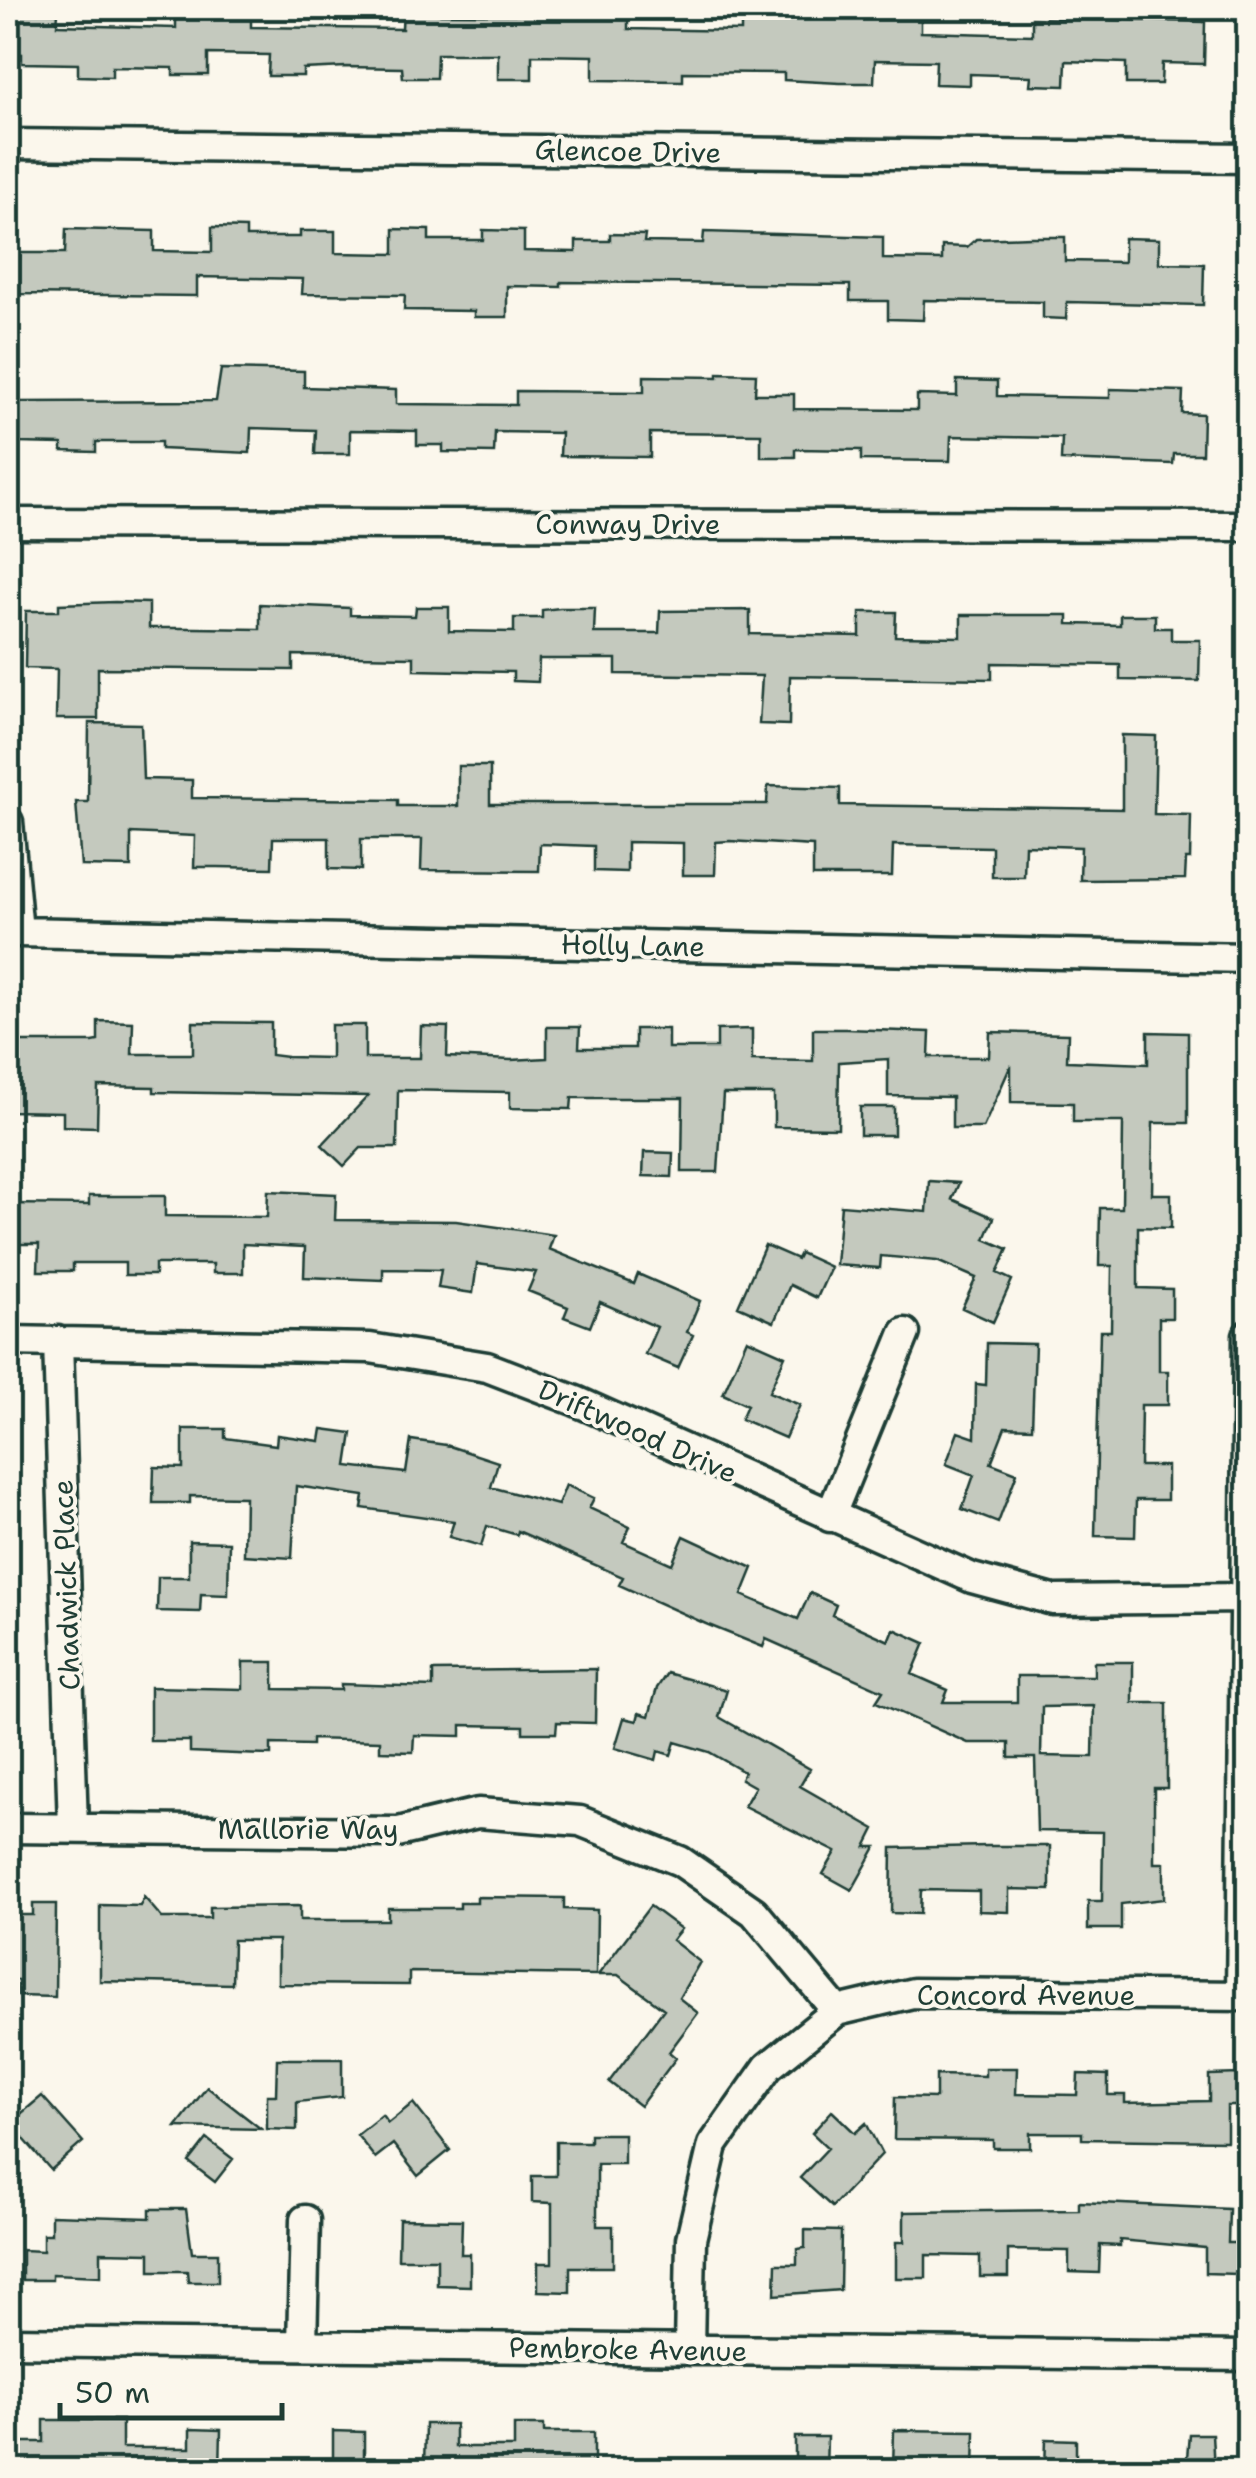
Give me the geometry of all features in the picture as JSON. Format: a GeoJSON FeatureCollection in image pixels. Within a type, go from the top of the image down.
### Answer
{"type":"FeatureCollection","features":[{"type":"Feature","properties":{"kind":"street","name":"Glencoe Drive"},"geometry":{"type":"LineString","coordinates":[[8,144],[1248,158]]}},
{"type":"Feature","properties":{"kind":"street","name":"Conway Drive"},"geometry":{"type":"LineString","coordinates":[[8,522],[1248,526]]}},
{"type":"Feature","properties":{"kind":"street","name":"Holly Lane"},"geometry":{"type":"LineString","coordinates":[[8,822],[18,932],[1248,958]]}},
{"type":"Feature","properties":{"kind":"street"},"geometry":{"type":"LineString","coordinates":[[830,1518],[905,1333]]}},
{"type":"Feature","properties":{"kind":"street"},"geometry":{"type":"LineString","coordinates":[[1245,1996],[1248,1335]]}},
{"type":"Feature","properties":{"kind":"street","name":"Chadwick Place"},"geometry":{"type":"LineString","coordinates":[[58,1341],[73,1828]]}},
{"type":"Feature","properties":{"kind":"street","name":"Driftwood Drive"},"geometry":{"type":"LineString","coordinates":[[8,1342],[370,1348],[487,1366],[576,1401],[830,1518],[972,1578],[1053,1600],[1247,1598]]}},
{"type":"Feature","properties":{"kind":"street","name":"Mallorie Way"},"geometry":{"type":"LineString","coordinates":[[8,1828],[398,1832],[478,1812],[580,1821],[680,1862],[754,1912],[836,2010]]}},
{"type":"Feature","properties":{"kind":"street","name":"Concord Avenue"},"geometry":{"type":"LineString","coordinates":[[689,2350],[691,2238],[714,2145],[768,2067],[836,2010],[913,1993],[1245,1996]]}},
{"type":"Feature","properties":{"kind":"street"},"geometry":{"type":"LineString","coordinates":[[302,2345],[305,2220]]}},
{"type":"Feature","properties":{"kind":"street","name":"Pembroke Avenue"},"geometry":{"type":"LineString","coordinates":[[8,2342],[1248,2356]]}},
{"type":"Feature","properties":{"kind":"building"},"geometry":{"type":"Polygon","coordinates":[[[403,8],[438,8],[438,14],[628,15],[628,29],[741,31],[741,8],[820,8],[820,17],[921,18],[921,32],[1032,35],[1032,18],[1205,22],[1204,64],[1162,63],[1161,84],[1126,84],[1126,63],[1066,61],[1065,86],[1030,85],[1031,76],[970,74],[970,85],[935,84],[936,61],[875,60],[874,83],[840,83],[784,80],[784,73],[683,72],[683,81],[593,80],[593,56],[532,55],[532,79],[498,79],[498,54],[437,54],[436,78],[403,78],[402,68],[346,67],[303,69],[303,76],[268,76],[269,55],[208,54],[208,75],[173,75],[173,68],[112,67],[112,77],[78,76],[78,64],[22,63],[22,54],[8,53],[8,12],[58,13],[57,25],[176,28],[176,12],[251,14],[251,27],[402,29],[403,8]]]}},
{"type":"Feature","properties":{"kind":"building"},"geometry":{"type":"Polygon","coordinates":[[[212,227],[246,228],[246,237],[300,237],[300,231],[335,231],[335,253],[394,254],[394,229],[429,230],[429,240],[483,240],[483,230],[524,231],[524,251],[576,252],[576,241],[610,241],[610,234],[645,235],[644,242],[703,243],[704,232],[883,237],[883,259],[942,260],[942,246],[967,247],[976,239],[1065,237],[1065,261],[1124,262],[1124,238],[1159,239],[1159,263],[1204,264],[1203,305],[1067,302],[1066,319],[1043,318],[1043,302],[924,300],[923,320],[888,319],[888,301],[850,301],[850,285],[561,282],[561,287],[507,286],[507,317],[474,317],[474,311],[404,310],[405,295],[302,294],[303,279],[197,277],[197,296],[19,294],[20,253],[65,253],[66,229],[154,231],[154,251],[212,252],[212,227]]]}},
{"type":"Feature","properties":{"kind":"building"},"geometry":{"type":"Polygon","coordinates":[[[221,369],[304,371],[304,387],[396,390],[396,404],[516,405],[516,391],[644,392],[644,376],[718,377],[718,373],[756,374],[755,394],[794,394],[794,409],[917,410],[917,395],[957,396],[957,380],[997,381],[997,396],[1110,398],[1110,389],[1183,391],[1182,413],[1203,414],[1202,454],[1174,454],[1173,464],[1061,460],[1062,438],[951,436],[950,461],[861,460],[861,450],[795,449],[795,457],[761,457],[761,434],[650,433],[650,457],[560,456],[561,433],[495,432],[494,453],[443,452],[443,445],[417,445],[417,431],[350,430],[350,454],[315,454],[316,430],[251,428],[250,453],[161,449],[161,442],[96,442],[96,452],[62,451],[62,444],[19,443],[19,402],[216,401],[221,369]]]}},
{"type":"Feature","properties":{"kind":"building"},"geometry":{"type":"Polygon","coordinates":[[[149,603],[149,628],[260,629],[260,604],[350,608],[350,615],[415,616],[416,607],[449,607],[449,631],[514,632],[514,618],[542,618],[542,610],[595,608],[594,633],[659,633],[660,611],[750,610],[750,634],[860,636],[860,612],[896,612],[895,636],[961,637],[961,615],[1068,615],[1068,624],[1120,625],[1120,615],[1155,615],[1155,628],[1171,628],[1171,640],[1200,640],[1199,681],[1120,680],[1120,665],[992,663],[992,679],[790,676],[789,725],[759,724],[762,676],[616,674],[616,659],[539,659],[538,682],[513,681],[513,672],[414,670],[414,657],[293,655],[293,670],[98,668],[98,719],[56,719],[57,669],[25,668],[26,611],[59,611],[59,604],[149,603]]]}},
{"type":"Feature","properties":{"kind":"building"},"geometry":{"type":"Polygon","coordinates":[[[89,723],[141,724],[143,779],[192,780],[192,798],[398,800],[398,806],[458,806],[458,766],[490,766],[490,804],[767,804],[768,786],[840,788],[840,805],[1122,809],[1122,735],[1156,736],[1154,814],[1191,815],[1190,859],[1186,859],[1185,879],[1080,880],[1081,847],[1025,845],[1024,877],[992,877],[992,847],[893,845],[892,876],[813,876],[813,846],[730,841],[716,842],[715,875],[683,875],[683,843],[627,842],[627,872],[594,871],[594,846],[540,844],[539,871],[421,870],[422,839],[361,839],[361,870],[329,869],[329,838],[273,838],[272,868],[194,867],[195,836],[131,833],[131,867],[81,866],[76,802],[88,802],[89,723]]]}},
{"type":"Feature","properties":{"kind":"building"},"geometry":{"type":"Polygon","coordinates":[[[98,1021],[133,1022],[132,1054],[193,1054],[193,1022],[271,1023],[271,1055],[331,1058],[331,1025],[365,1025],[365,1058],[420,1058],[421,1026],[448,1027],[447,1057],[511,1060],[547,1058],[547,1027],[580,1027],[579,1048],[635,1048],[635,1029],[668,1029],[668,1048],[717,1048],[717,1030],[752,1029],[752,1060],[813,1061],[813,1029],[930,1032],[929,1057],[989,1057],[990,1032],[1068,1034],[1067,1061],[1148,1064],[1148,1032],[1188,1033],[1188,1123],[1153,1123],[1152,1194],[1171,1194],[1171,1228],[1138,1227],[1138,1288],[1172,1289],[1172,1318],[1159,1318],[1159,1371],[1168,1371],[1168,1405],[1141,1405],[1140,1466],[1167,1466],[1167,1500],[1136,1500],[1135,1537],[1095,1536],[1100,1331],[1111,1331],[1112,1266],[1099,1266],[1100,1208],[1122,1208],[1123,1122],[1073,1122],[1073,1103],[1011,1102],[1011,1065],[983,1128],[952,1128],[952,1097],[888,1096],[888,1059],[839,1062],[838,1128],[774,1127],[774,1094],[723,1094],[718,1172],[682,1172],[683,1098],[572,1098],[571,1109],[510,1108],[510,1092],[398,1090],[397,1148],[361,1148],[344,1166],[322,1145],[368,1096],[154,1092],[154,1087],[98,1086],[97,1127],[63,1126],[63,1112],[8,1111],[8,1072],[15,1072],[16,1042],[98,1041],[98,1021]]]}},
{"type":"Feature","properties":{"kind":"building"},"geometry":{"type":"Polygon","coordinates":[[[860,1107],[894,1107],[894,1135],[860,1135],[860,1107]]]}},
{"type":"Feature","properties":{"kind":"building"},"geometry":{"type":"Polygon","coordinates":[[[644,1152],[673,1153],[672,1177],[643,1176],[644,1152]]]}},
{"type":"Feature","properties":{"kind":"building"},"geometry":{"type":"Polygon","coordinates":[[[929,1181],[959,1183],[952,1199],[994,1218],[985,1239],[1008,1249],[997,1273],[1012,1280],[993,1322],[962,1308],[976,1278],[937,1261],[881,1256],[880,1268],[836,1265],[841,1205],[927,1212],[929,1181]]]}},
{"type":"Feature","properties":{"kind":"building"},"geometry":{"type":"Polygon","coordinates":[[[268,1191],[336,1194],[335,1220],[456,1221],[554,1235],[549,1249],[634,1284],[638,1274],[700,1301],[687,1332],[693,1335],[678,1368],[645,1354],[657,1327],[600,1302],[590,1327],[564,1317],[568,1307],[528,1291],[536,1272],[477,1264],[473,1293],[438,1288],[441,1270],[383,1269],[383,1280],[304,1277],[305,1247],[243,1244],[243,1273],[213,1273],[213,1264],[155,1264],[155,1275],[125,1275],[125,1263],[73,1263],[73,1271],[38,1271],[39,1244],[8,1244],[8,1204],[89,1205],[89,1196],[165,1196],[165,1216],[267,1217],[268,1191]]]}},
{"type":"Feature","properties":{"kind":"building"},"geometry":{"type":"Polygon","coordinates":[[[765,1245],[797,1259],[800,1253],[831,1267],[817,1298],[790,1285],[774,1322],[738,1306],[765,1245]]]}},
{"type":"Feature","properties":{"kind":"building"},"geometry":{"type":"Polygon","coordinates":[[[747,1339],[785,1356],[769,1392],[800,1405],[785,1438],[741,1419],[747,1405],[723,1394],[747,1339]]]}},
{"type":"Feature","properties":{"kind":"building"},"geometry":{"type":"Polygon","coordinates":[[[987,1343],[1035,1344],[1032,1428],[1005,1427],[991,1463],[1017,1473],[998,1523],[962,1509],[974,1475],[946,1464],[958,1432],[975,1438],[976,1384],[986,1385],[987,1343]]]}},
{"type":"Feature","properties":{"kind":"building"},"geometry":{"type":"Polygon","coordinates":[[[183,1429],[225,1429],[225,1438],[276,1445],[277,1435],[320,1441],[322,1429],[352,1433],[347,1466],[406,1473],[411,1440],[446,1445],[498,1462],[491,1487],[558,1505],[566,1485],[594,1498],[589,1508],[630,1527],[623,1542],[672,1564],[684,1536],[753,1568],[742,1595],[798,1619],[810,1593],[836,1605],[832,1615],[889,1641],[894,1629],[925,1643],[912,1674],[948,1690],[943,1702],[1017,1702],[1017,1676],[1094,1676],[1094,1662],[1133,1662],[1133,1703],[1167,1703],[1167,1788],[1154,1788],[1154,1863],[1164,1863],[1164,1899],[1121,1904],[1121,1929],[1088,1929],[1088,1901],[1102,1901],[1103,1832],[1037,1831],[1035,1758],[1009,1758],[1009,1743],[968,1743],[876,1702],[883,1691],[766,1639],[763,1647],[706,1624],[619,1585],[623,1577],[518,1531],[517,1535],[487,1526],[481,1546],[449,1537],[454,1521],[362,1508],[364,1496],[296,1486],[292,1558],[244,1555],[245,1497],[190,1496],[190,1503],[153,1503],[154,1467],[183,1468],[183,1429]],[[1094,1706],[1042,1707],[1041,1756],[1093,1757],[1094,1706]]]}},
{"type":"Feature","properties":{"kind":"building"},"geometry":{"type":"Polygon","coordinates":[[[189,1541],[229,1542],[228,1595],[201,1594],[200,1612],[157,1611],[158,1577],[189,1577],[189,1541]]]}},
{"type":"Feature","properties":{"kind":"building"},"geometry":{"type":"Polygon","coordinates":[[[243,1662],[274,1662],[274,1689],[341,1690],[341,1684],[433,1687],[433,1671],[596,1669],[595,1723],[557,1722],[556,1733],[523,1733],[523,1726],[461,1725],[461,1736],[414,1735],[413,1752],[380,1751],[380,1741],[312,1739],[312,1745],[271,1744],[271,1755],[190,1752],[190,1741],[150,1741],[150,1687],[243,1689],[243,1662]]]}},
{"type":"Feature","properties":{"kind":"building"},"geometry":{"type":"Polygon","coordinates":[[[667,1673],[727,1690],[719,1717],[810,1769],[800,1786],[875,1829],[866,1847],[876,1847],[852,1890],[823,1874],[836,1852],[744,1806],[755,1787],[741,1779],[744,1772],[709,1752],[675,1742],[671,1755],[658,1751],[656,1760],[615,1748],[624,1718],[637,1721],[639,1713],[649,1716],[657,1688],[667,1673]]]}},
{"type":"Feature","properties":{"kind":"building"},"geometry":{"type":"Polygon","coordinates":[[[1050,1846],[1050,1890],[1009,1889],[1009,1912],[979,1911],[979,1891],[921,1890],[920,1914],[891,1913],[892,1848],[1050,1846]]]}},
{"type":"Feature","properties":{"kind":"building"},"geometry":{"type":"Polygon","coordinates":[[[144,1897],[162,1918],[210,1918],[210,1907],[300,1906],[300,1920],[388,1920],[388,1908],[460,1908],[460,1903],[477,1903],[477,1897],[564,1898],[564,1909],[597,1910],[596,1975],[409,1972],[409,1985],[278,1984],[278,1940],[233,1940],[232,1984],[100,1981],[100,1905],[140,1906],[144,1897]]]}},
{"type":"Feature","properties":{"kind":"building"},"geometry":{"type":"Polygon","coordinates":[[[33,1904],[56,1904],[55,1997],[18,1996],[18,1980],[8,1980],[8,1915],[33,1915],[33,1904]]]}},
{"type":"Feature","properties":{"kind":"building"},"geometry":{"type":"Polygon","coordinates":[[[650,1906],[681,1929],[672,1940],[700,1962],[679,1998],[698,2013],[669,2052],[676,2058],[640,2106],[609,2082],[664,2009],[618,1975],[598,1975],[650,1906]]]}},
{"type":"Feature","properties":{"kind":"building"},"geometry":{"type":"Polygon","coordinates":[[[277,2059],[342,2059],[342,2097],[297,2102],[297,2130],[267,2129],[267,2095],[276,2095],[277,2059]]]}},
{"type":"Feature","properties":{"kind":"building"},"geometry":{"type":"Polygon","coordinates":[[[985,2068],[1017,2068],[1016,2094],[1077,2095],[1078,2074],[1108,2075],[1108,2095],[1125,2095],[1125,2103],[1209,2101],[1209,2075],[1239,2074],[1239,2106],[1227,2106],[1227,2141],[1082,2139],[1082,2133],[1030,2133],[1030,2148],[993,2148],[993,2140],[894,2139],[895,2097],[936,2098],[936,2075],[985,2076],[985,2068]]]}},
{"type":"Feature","properties":{"kind":"building"},"geometry":{"type":"Polygon","coordinates":[[[207,2087],[261,2129],[176,2127],[207,2087]]]}},
{"type":"Feature","properties":{"kind":"building"},"geometry":{"type":"Polygon","coordinates":[[[42,2096],[83,2142],[51,2170],[10,2123],[42,2096]]]}},
{"type":"Feature","properties":{"kind":"building"},"geometry":{"type":"Polygon","coordinates":[[[413,2103],[450,2150],[418,2176],[393,2144],[375,2158],[357,2135],[382,2115],[388,2123],[413,2103]]]}},
{"type":"Feature","properties":{"kind":"building"},"geometry":{"type":"Polygon","coordinates":[[[832,2111],[855,2133],[866,2123],[882,2154],[832,2207],[800,2178],[828,2148],[812,2133],[832,2111]]]}},
{"type":"Feature","properties":{"kind":"building"},"geometry":{"type":"Polygon","coordinates":[[[590,2134],[624,2134],[624,2164],[597,2164],[597,2226],[613,2226],[613,2267],[570,2267],[570,2292],[538,2291],[538,2263],[552,2263],[552,2203],[532,2202],[532,2176],[556,2176],[556,2142],[590,2142],[590,2134]]]}},
{"type":"Feature","properties":{"kind":"building"},"geometry":{"type":"Polygon","coordinates":[[[207,2139],[233,2159],[215,2182],[189,2162],[207,2139]]]}},
{"type":"Feature","properties":{"kind":"building"},"geometry":{"type":"Polygon","coordinates":[[[1079,2202],[1229,2209],[1228,2243],[1238,2243],[1237,2274],[1205,2273],[1205,2248],[1120,2240],[1120,2246],[1100,2245],[1099,2273],[1069,2272],[1069,2251],[1008,2250],[1008,2277],[980,2277],[980,2256],[926,2255],[926,2278],[896,2278],[896,2242],[904,2242],[904,2212],[1079,2210],[1079,2202]]]}},
{"type":"Feature","properties":{"kind":"building"},"geometry":{"type":"Polygon","coordinates":[[[150,2209],[186,2209],[192,2253],[218,2253],[218,2282],[188,2282],[187,2271],[150,2271],[150,2253],[101,2252],[101,2276],[52,2274],[52,2280],[22,2280],[22,2250],[43,2251],[43,2234],[51,2234],[51,2215],[150,2218],[150,2209]]]}},
{"type":"Feature","properties":{"kind":"building"},"geometry":{"type":"Polygon","coordinates":[[[399,2219],[462,2220],[461,2254],[470,2254],[470,2286],[437,2285],[437,2259],[398,2259],[399,2219]]]}},
{"type":"Feature","properties":{"kind":"building"},"geometry":{"type":"Polygon","coordinates":[[[805,2230],[841,2231],[840,2290],[775,2295],[776,2264],[797,2264],[797,2249],[805,2248],[805,2230]]]}},
{"type":"Feature","properties":{"kind":"building"},"geometry":{"type":"Polygon","coordinates":[[[44,2420],[122,2420],[122,2448],[190,2448],[190,2429],[221,2430],[220,2470],[8,2470],[8,2442],[44,2442],[44,2420]]]}},
{"type":"Feature","properties":{"kind":"building"},"geometry":{"type":"Polygon","coordinates":[[[425,2424],[455,2424],[455,2447],[514,2447],[514,2425],[544,2425],[544,2432],[594,2432],[594,2470],[424,2470],[425,2424]]]}},
{"type":"Feature","properties":{"kind":"building"},"geometry":{"type":"Polygon","coordinates":[[[894,2430],[975,2431],[974,2470],[893,2470],[894,2430]]]}},
{"type":"Feature","properties":{"kind":"building"},"geometry":{"type":"Polygon","coordinates":[[[333,2431],[364,2432],[364,2470],[333,2470],[333,2431]]]}},
{"type":"Feature","properties":{"kind":"building"},"geometry":{"type":"Polygon","coordinates":[[[1189,2434],[1212,2434],[1214,2470],[1186,2470],[1189,2434]]]}},
{"type":"Feature","properties":{"kind":"building"},"geometry":{"type":"Polygon","coordinates":[[[795,2437],[827,2437],[826,2470],[795,2470],[795,2437]]]}},
{"type":"Feature","properties":{"kind":"building"},"geometry":{"type":"Polygon","coordinates":[[[1046,2439],[1076,2440],[1076,2470],[1045,2470],[1046,2439]]]}}]}
